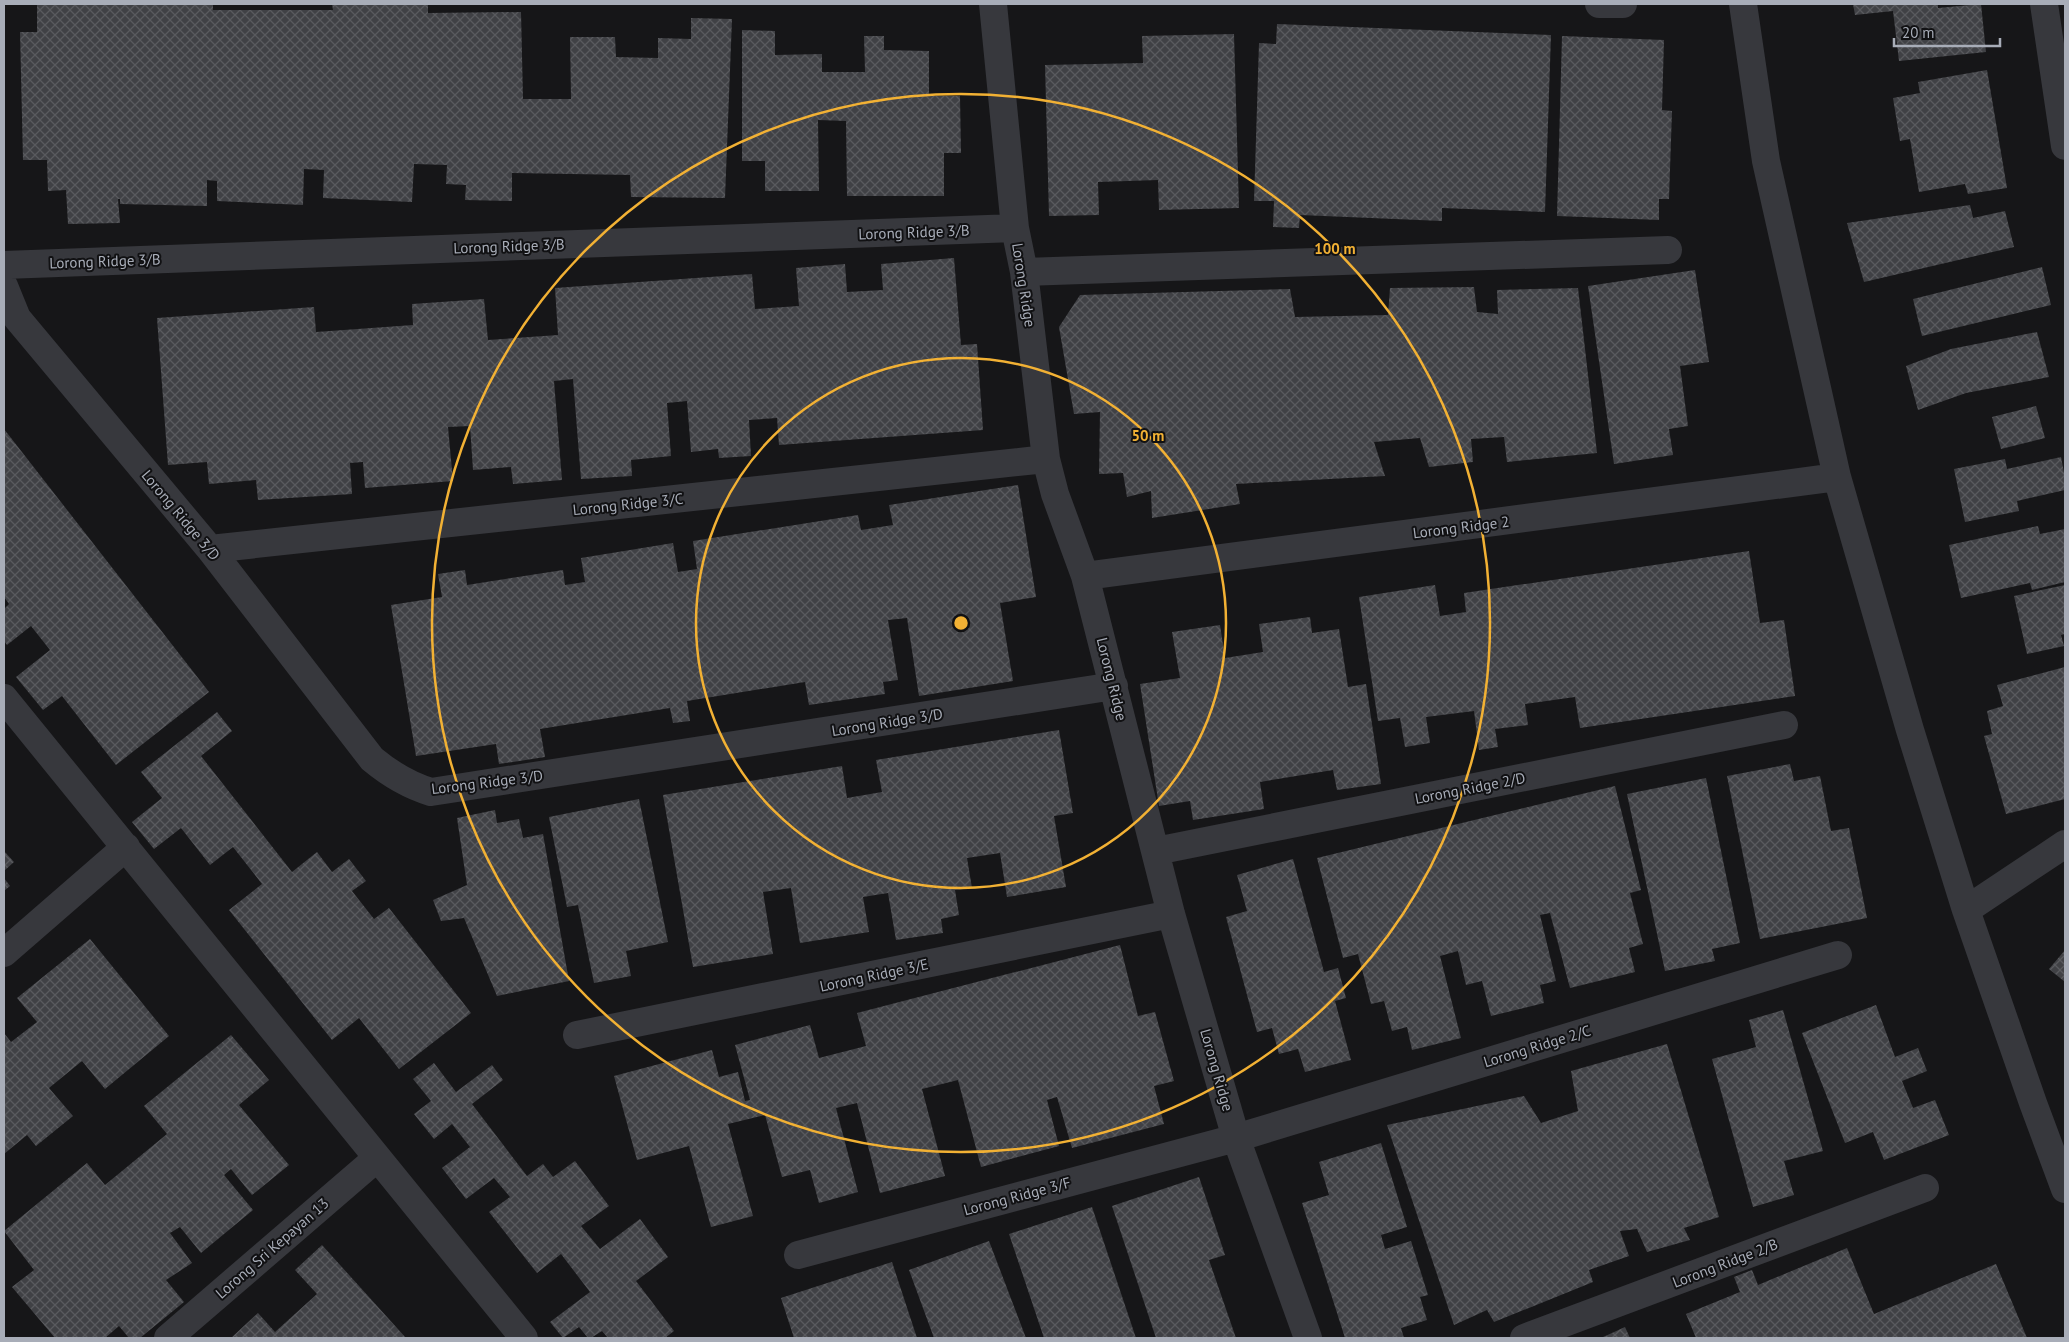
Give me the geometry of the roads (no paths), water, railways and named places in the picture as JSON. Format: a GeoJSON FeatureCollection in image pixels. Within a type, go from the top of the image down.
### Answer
{"type":"FeatureCollection","features":[{"type":"Feature","properties":{"kind":"street","name":"Lorong Ridge"},"geometry":{"type":"LineString","coordinates":[[993,4],[1015,228],[1024,272],[1046,459],[1055,494],[1085,576],[1171,914],[1236,1138],[1308,1338]]}},
{"type":"Feature","properties":{"kind":"street"},"geometry":{"type":"LineString","coordinates":[[1598,4],[1623,4]]}},
{"type":"Feature","properties":{"kind":"street"},"geometry":{"type":"LineString","coordinates":[[1743,4],[1766,161],[1838,478],[1910,730],[1966,910],[2032,1103],[2065,1189]]}},
{"type":"Feature","properties":{"kind":"street"},"geometry":{"type":"LineString","coordinates":[[2044,4],[2065,146]]}},
{"type":"Feature","properties":{"kind":"street","name":"Lorong Ridge 3/B"},"geometry":{"type":"LineString","coordinates":[[4,265],[1015,228]]}},
{"type":"Feature","properties":{"kind":"street"},"geometry":{"type":"LineString","coordinates":[[1024,272],[1668,250]]}},
{"type":"Feature","properties":{"kind":"street","name":"Lorong Ridge 3/D"},"geometry":{"type":"LineString","coordinates":[[4,286],[17,318],[210,549],[372,759],[387,772],[404,782],[431,792],[1114,686]]}},
{"type":"Feature","properties":{"kind":"street","name":"Lorong Ridge 3/C"},"geometry":{"type":"LineString","coordinates":[[210,549],[1046,459]]}},
{"type":"Feature","properties":{"kind":"street","name":"Lorong Ridge 2"},"geometry":{"type":"LineString","coordinates":[[1085,576],[1838,478]]}},
{"type":"Feature","properties":{"kind":"street"},"geometry":{"type":"LineString","coordinates":[[4,698],[524,1338]]}},
{"type":"Feature","properties":{"kind":"street","name":"Lorong Ridge 2/D"},"geometry":{"type":"LineString","coordinates":[[1156,851],[1784,725]]}},
{"type":"Feature","properties":{"kind":"street"},"geometry":{"type":"LineString","coordinates":[[1966,910],[2065,844]]}},
{"type":"Feature","properties":{"kind":"street"},"geometry":{"type":"LineString","coordinates":[[4,952],[126,847]]}},
{"type":"Feature","properties":{"kind":"street","name":"Lorong Ridge 3/E"},"geometry":{"type":"LineString","coordinates":[[577,1036],[1171,914]]}},
{"type":"Feature","properties":{"kind":"street","name":"Lorong Ridge 2/C"},"geometry":{"type":"LineString","coordinates":[[1236,1138],[1838,954]]}},
{"type":"Feature","properties":{"kind":"street","name":"Lorong Ridge 3/F"},"geometry":{"type":"LineString","coordinates":[[798,1255],[1236,1138]]}},
{"type":"Feature","properties":{"kind":"street","name":"Lorong Sri Kepayan 13"},"geometry":{"type":"LineString","coordinates":[[168,1338],[377,1158]]}},
{"type":"Feature","properties":{"kind":"street","name":"Lorong Ridge 2/B"},"geometry":{"type":"LineString","coordinates":[[1524,1338],[1925,1188]]}}]}
